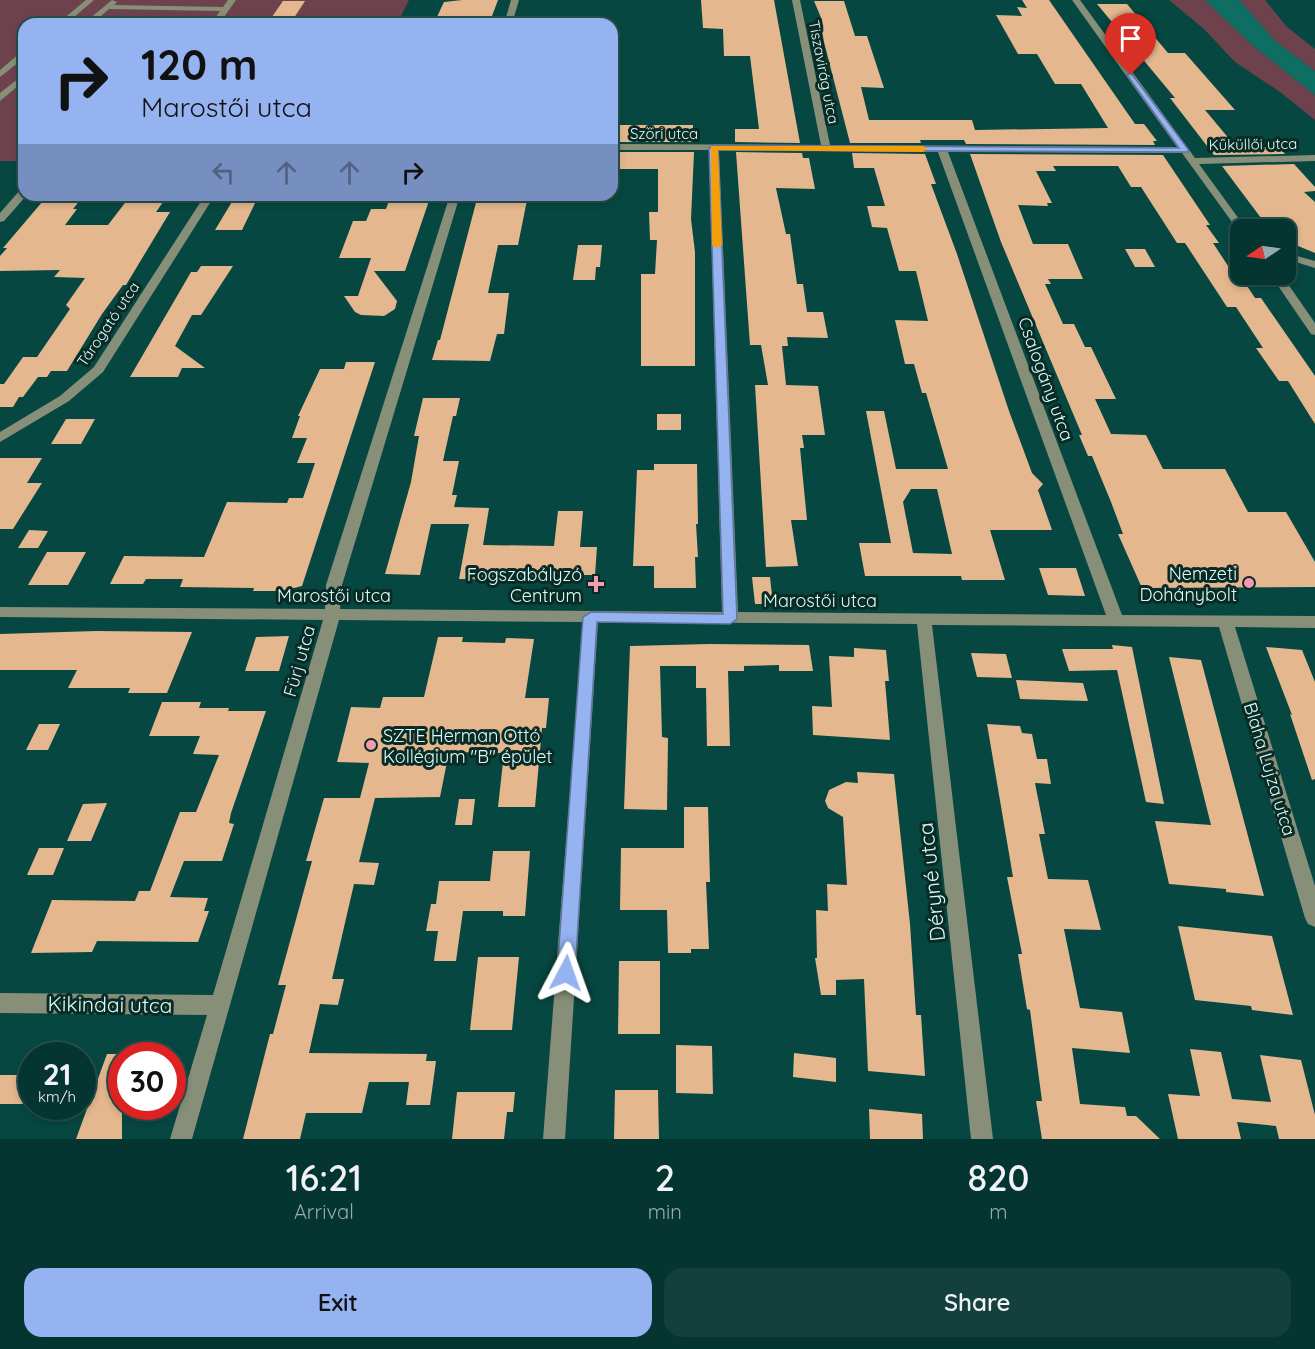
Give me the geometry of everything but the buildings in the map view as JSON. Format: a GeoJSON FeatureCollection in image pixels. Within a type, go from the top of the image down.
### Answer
{"type":"FeatureCollection","features":[{"type":"Feature","properties":{"kind":"street"},"geometry":{"type":"LineString","coordinates":[[68,18],[90,0]]}},
{"type":"Feature","properties":{"kind":"street"},"geometry":{"type":"LineString","coordinates":[[94,18],[116,0]]}},
{"type":"Feature","properties":{"kind":"street"},"geometry":{"type":"LineString","coordinates":[[219,18],[232,0]]}},
{"type":"Feature","properties":{"kind":"street"},"geometry":{"type":"LineString","coordinates":[[510,18],[515,0]]}},
{"type":"Feature","properties":{"kind":"street","name":"Tiszavirág utca"},"geometry":{"type":"LineString","coordinates":[[796,0],[826,148]]}},
{"type":"Feature","properties":{"kind":"street"},"geometry":{"type":"LineString","coordinates":[[1077,0],[1234,219]]}},
{"type":"Feature","properties":{"kind":"street"},"geometry":{"type":"LineString","coordinates":[[107,7],[225,9]]}},
{"type":"Feature","properties":{"kind":"street"},"geometry":{"type":"LineString","coordinates":[[0,74],[18,59]]}},
{"type":"Feature","properties":{"kind":"street"},"geometry":{"type":"LineString","coordinates":[[0,98],[18,82]]}},
{"type":"Feature","properties":{"kind":"street","name":"Szöri utca"},"geometry":{"type":"LineString","coordinates":[[618,147],[1185,150]]}},
{"type":"Feature","properties":{"kind":"street"},"geometry":{"type":"LineString","coordinates":[[714,148],[730,619]]}},
{"type":"Feature","properties":{"kind":"street","name":"Csalogány utca"},"geometry":{"type":"LineString","coordinates":[[942,149],[1116,621]]}},
{"type":"Feature","properties":{"kind":"street","name":"Küküllői utca"},"geometry":{"type":"LineString","coordinates":[[1192,161],[1315,158]]}},
{"type":"Feature","properties":{"kind":"street"},"geometry":{"type":"LineString","coordinates":[[0,219],[18,199]]}},
{"type":"Feature","properties":{"kind":"street","name":"Tárogató utca"},"geometry":{"type":"LineString","coordinates":[[0,438],[88,382],[99,369],[206,201]]}},
{"type":"Feature","properties":{"kind":"street","name":"Fürj utca"},"geometry":{"type":"LineString","coordinates":[[181,1139],[327,639],[334,585],[453,201]]}},
{"type":"Feature","properties":{"kind":"street"},"geometry":{"type":"LineString","coordinates":[[1296,259],[1315,265]]}},
{"type":"Feature","properties":{"kind":"street"},"geometry":{"type":"LineString","coordinates":[[1283,285],[1315,331]]}},
{"type":"Feature","properties":{"kind":"street","name":"Marostői utca"},"geometry":{"type":"LineString","coordinates":[[0,612],[1315,622]]}},
{"type":"Feature","properties":{"kind":"street"},"geometry":{"type":"LineString","coordinates":[[554,1139],[591,617]]}},
{"type":"Feature","properties":{"kind":"street","name":"Déryné utca"},"geometry":{"type":"LineString","coordinates":[[924,620],[982,1139]]}},
{"type":"Feature","properties":{"kind":"street","name":"Blaha Lujza utca"},"geometry":{"type":"LineString","coordinates":[[1225,621],[1315,918]]}},
{"type":"Feature","properties":{"kind":"street","name":"Kikindai utca"},"geometry":{"type":"LineString","coordinates":[[0,1003],[219,1005]]}},
{"type":"Feature","properties":{"kind":"shaded area"},"geometry":{"type":"Polygon","coordinates":[[[0,0],[409,0],[400,18],[18,18],[18,161],[0,161],[0,0]]]}},
{"type":"Feature","properties":{"kind":"shaded area"},"geometry":{"type":"Polygon","coordinates":[[[1169,0],[1205,0],[1252,45],[1315,95],[1315,120],[1280,92],[1235,62],[1204,29],[1169,0]]]}},
{"type":"Feature","properties":{"kind":"shaded area"},"geometry":{"type":"Polygon","coordinates":[[[1205,0],[1239,0],[1276,42],[1315,71],[1315,95],[1252,45],[1205,0]]]}},
{"type":"Feature","properties":{"kind":"shaded area"},"geometry":{"type":"Polygon","coordinates":[[[1239,0],[1265,0],[1287,27],[1315,49],[1315,71],[1276,42],[1239,0]]]}},
{"type":"Feature","properties":{"kind":"slow traffic"},"geometry":{"type":"LineString","coordinates":[[717,245],[714,148],[923,149]]}},
{"type":"Feature","properties":{"kind":"place","name":"Nemzeti Dohánybolt"},"geometry":{"type":"Point","coordinates":[1249,583]}},
{"type":"Feature","properties":{"kind":"place","name":"Fogszabályzó Centrum"},"geometry":{"type":"Point","coordinates":[596,584]}},
{"type":"Feature","properties":{"kind":"place","name":"SZTE Herman Ottó Kollégium \"B\" épület"},"geometry":{"type":"Point","coordinates":[371,745]}},
{"type":"Feature","properties":{"kind":"route"},"geometry":{"type":"LineString","coordinates":[[566,973],[591,617],[730,619],[714,148],[1185,150],[1131,75]]}}]}
